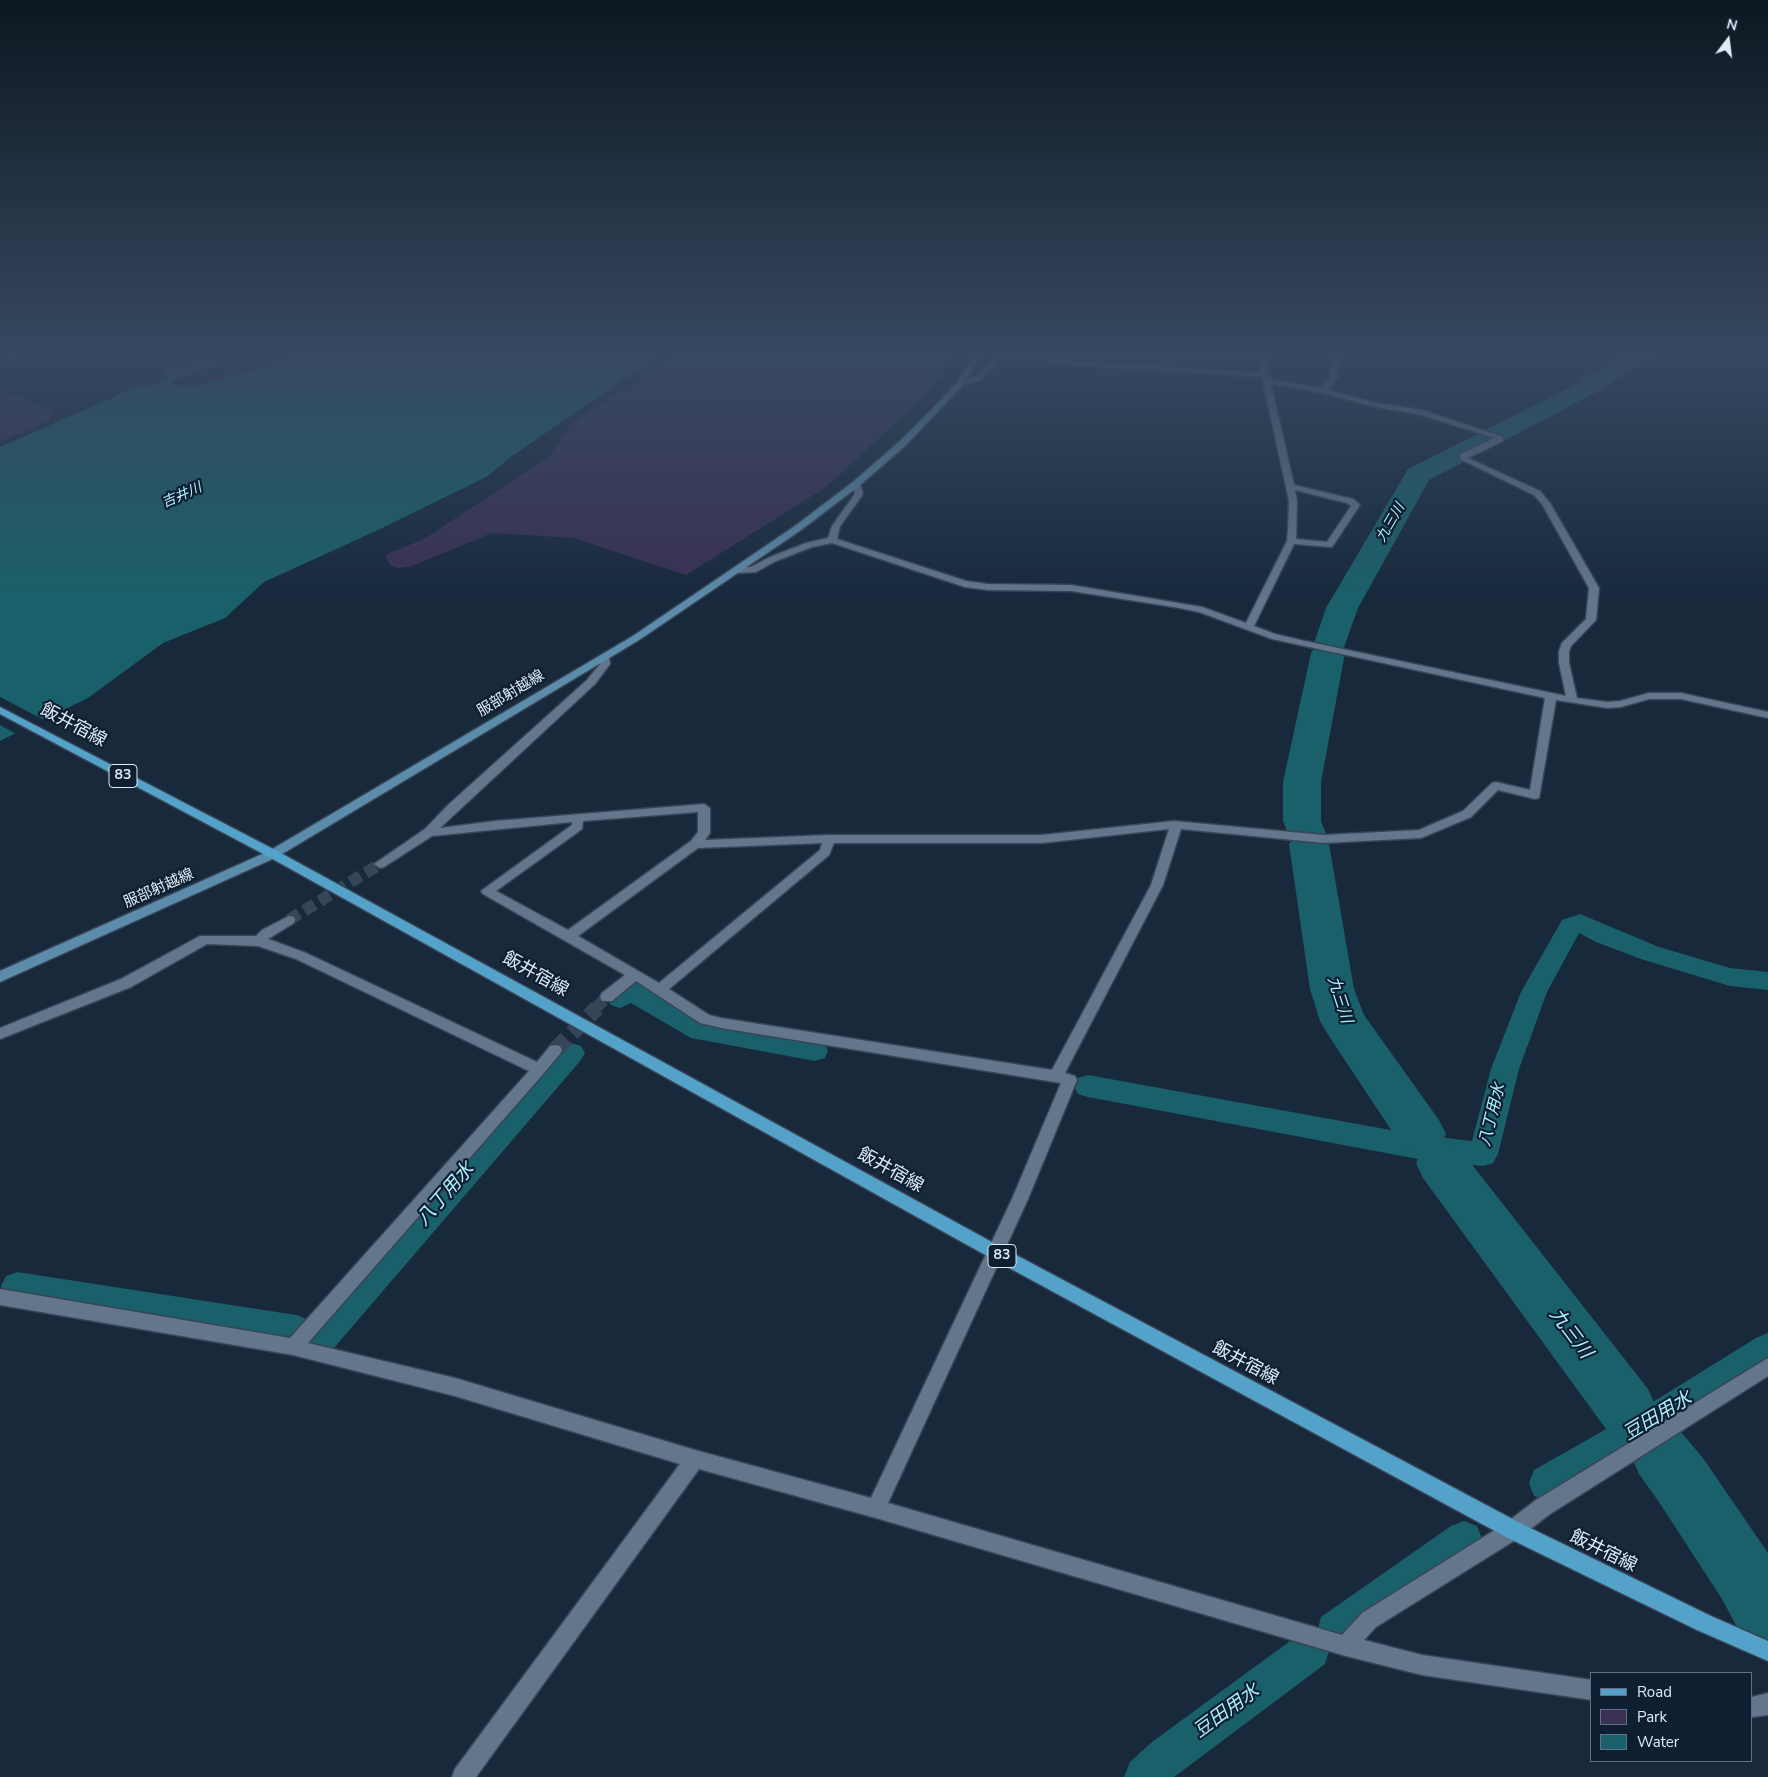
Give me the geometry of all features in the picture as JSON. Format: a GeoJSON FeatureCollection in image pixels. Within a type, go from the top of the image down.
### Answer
{"type":"FeatureCollection","features":[{"type":"Feature","properties":{"kind":"main road","name":"服部射越線"},"geometry":{"type":"LineString","coordinates":[[0,977],[273,854],[604,657],[738,570],[798,528],[856,484],[910,435]]}},
{"type":"Feature","properties":{"kind":"main road","name":"飯井宿線"},"geometry":{"type":"LineString","coordinates":[[0,710],[273,854],[995,1252],[1513,1530],[1704,1623],[1768,1651]]}},
{"type":"Feature","properties":{"kind":"street"},"geometry":{"type":"LineString","coordinates":[[1249,627],[1291,541],[1293,501],[1279,435]]}},
{"type":"Feature","properties":{"kind":"street"},"geometry":{"type":"LineString","coordinates":[[1488,435],[1500,439],[1463,456],[1464,459],[1537,493],[1546,503],[1594,588],[1591,620],[1587,626],[1572,638],[1564,651],[1564,663],[1572,700]]}},
{"type":"Feature","properties":{"kind":"street"},"geometry":{"type":"LineString","coordinates":[[832,540],[836,526],[859,494],[856,484]]}},
{"type":"Feature","properties":{"kind":"street"},"geometry":{"type":"LineString","coordinates":[[1290,487],[1350,500],[1356,505],[1329,546],[1291,541]]}},
{"type":"Feature","properties":{"kind":"street"},"geometry":{"type":"LineString","coordinates":[[738,570],[753,570],[809,545],[832,540],[965,584],[988,587],[1071,588],[1116,594],[1202,610],[1272,636],[1304,644],[1572,700],[1606,705],[1621,704],[1649,696],[1681,696],[1768,715]]}},
{"type":"Feature","properties":{"kind":"street"},"geometry":{"type":"LineString","coordinates":[[380,864],[429,832],[452,808],[590,682],[605,664],[604,657]]}},
{"type":"Feature","properties":{"kind":"street"},"geometry":{"type":"LineString","coordinates":[[695,844],[829,839],[1042,838],[1174,825],[1324,839],[1421,834],[1467,814],[1496,786],[1535,795],[1551,695]]}},
{"type":"Feature","properties":{"kind":"street"},"geometry":{"type":"LineString","coordinates":[[429,832],[450,831],[495,824],[704,808],[704,832],[695,844],[569,936]]}},
{"type":"Feature","properties":{"kind":"street"},"geometry":{"type":"LineString","coordinates":[[577,818],[578,826],[488,890],[635,974],[705,1019],[721,1024],[1056,1076],[1070,1080],[995,1252],[876,1509]]}},
{"type":"Feature","properties":{"kind":"street"},"geometry":{"type":"LineString","coordinates":[[1056,1076],[1157,885],[1175,832],[1174,825]]}},
{"type":"Feature","properties":{"kind":"street"},"geometry":{"type":"LineString","coordinates":[[660,989],[825,852],[829,839]]}},
{"type":"Feature","properties":{"kind":"street"},"geometry":{"type":"LineString","coordinates":[[259,942],[267,933],[289,920]]}},
{"type":"Feature","properties":{"kind":"street"},"geometry":{"type":"LineString","coordinates":[[0,1034],[126,983],[205,939],[259,942],[301,956],[539,1069]]}},
{"type":"Feature","properties":{"kind":"street"},"geometry":{"type":"LineString","coordinates":[[607,997],[635,974]]}},
{"type":"Feature","properties":{"kind":"street"},"geometry":{"type":"LineString","coordinates":[[293,1347],[555,1050]]}},
{"type":"Feature","properties":{"kind":"street"},"geometry":{"type":"LineString","coordinates":[[0,1297],[293,1347],[455,1387],[696,1459],[876,1509],[1346,1646],[1422,1665],[1590,1690]]}},
{"type":"Feature","properties":{"kind":"street"},"geometry":{"type":"LineString","coordinates":[[1346,1646],[1369,1620],[1513,1530],[1543,1507],[1768,1366]]}},
{"type":"Feature","properties":{"kind":"street"},"geometry":{"type":"LineString","coordinates":[[463,1777],[696,1459]]}},
{"type":"Feature","properties":{"kind":"street"},"geometry":{"type":"LineString","coordinates":[[1753,1707],[1768,1704]]}},
{"type":"Feature","properties":{"kind":"green space"},"geometry":{"type":"Polygon","coordinates":[[[0,435],[17,435],[0,442],[0,435]]]}},
{"type":"Feature","properties":{"kind":"green space"},"geometry":{"type":"Polygon","coordinates":[[[563,435],[882,435],[826,487],[686,575],[574,538],[492,533],[412,566],[398,568],[390,565],[385,555],[424,539],[550,456],[563,435]]]}},
{"type":"Feature","properties":{"kind":"water","name":"吉井川"},"geometry":{"type":"Polygon","coordinates":[[[27,435],[543,435],[508,459],[488,476],[378,530],[264,582],[225,618],[163,643],[88,698],[0,741],[0,447],[27,435]]]}},
{"type":"Feature","properties":{"kind":"pier"},"geometry":{"type":"Polygon","coordinates":[[[0,697],[46,721],[18,735],[0,725],[0,697]]]}},
{"type":"Feature","properties":{"kind":"waterway","name":"九三川"},"geometry":{"type":"LineString","coordinates":[[1329,646],[1342,608],[1418,475],[1492,437]]}},
{"type":"Feature","properties":{"kind":"waterway","name":"九三川"},"geometry":{"type":"LineString","coordinates":[[1306,834],[1302,821],[1302,782],[1328,653]]}},
{"type":"Feature","properties":{"kind":"waterway","name":"九三川"},"geometry":{"type":"LineString","coordinates":[[1309,844],[1332,989],[1343,1021],[1421,1134]]}},
{"type":"Feature","properties":{"kind":"waterway","name":"八丁用水"},"geometry":{"type":"LineString","coordinates":[[1088,1086],[1418,1147],[1483,1154],[1505,1069],[1534,992],[1571,926],[1580,923],[1605,936],[1650,953],[1730,977],[1768,981]]}},
{"type":"Feature","properties":{"kind":"waterway","name":"八丁用水"},"geometry":{"type":"LineString","coordinates":[[620,998],[631,991],[700,1031],[815,1051]]}},
{"type":"Feature","properties":{"kind":"waterway","name":"八丁用水"},"geometry":{"type":"LineString","coordinates":[[322,1337],[571,1053]]}},
{"type":"Feature","properties":{"kind":"waterway","name":"九三川"},"geometry":{"type":"LineString","coordinates":[[1441,1163],[1627,1409]]}},
{"type":"Feature","properties":{"kind":"waterway","name":"八丁用水"},"geometry":{"type":"LineString","coordinates":[[17,1286],[296,1330]]}},
{"type":"Feature","properties":{"kind":"waterway","name":"豆田用水"},"geometry":{"type":"LineString","coordinates":[[1547,1483],[1652,1422],[1768,1349]]}},
{"type":"Feature","properties":{"kind":"waterway","name":"九三川"},"geometry":{"type":"LineString","coordinates":[[1660,1453],[1681,1480],[1745,1576],[1768,1619]]}},
{"type":"Feature","properties":{"kind":"waterway","name":"豆田用水"},"geometry":{"type":"LineString","coordinates":[[1335,1631],[1464,1539]]}},
{"type":"Feature","properties":{"kind":"waterway","name":"豆田用水"},"geometry":{"type":"LineString","coordinates":[[1145,1777],[1166,1756],[1311,1650]]}},
{"type":"Feature","properties":{"kind":"tunnel"},"geometry":{"type":"LineString","coordinates":[[289,920],[380,864]]}},
{"type":"Feature","properties":{"kind":"tunnel"},"geometry":{"type":"LineString","coordinates":[[595,1009],[607,997]]}},
{"type":"Feature","properties":{"kind":"tunnel"},"geometry":{"type":"LineString","coordinates":[[555,1050],[597,1008]]}}]}
